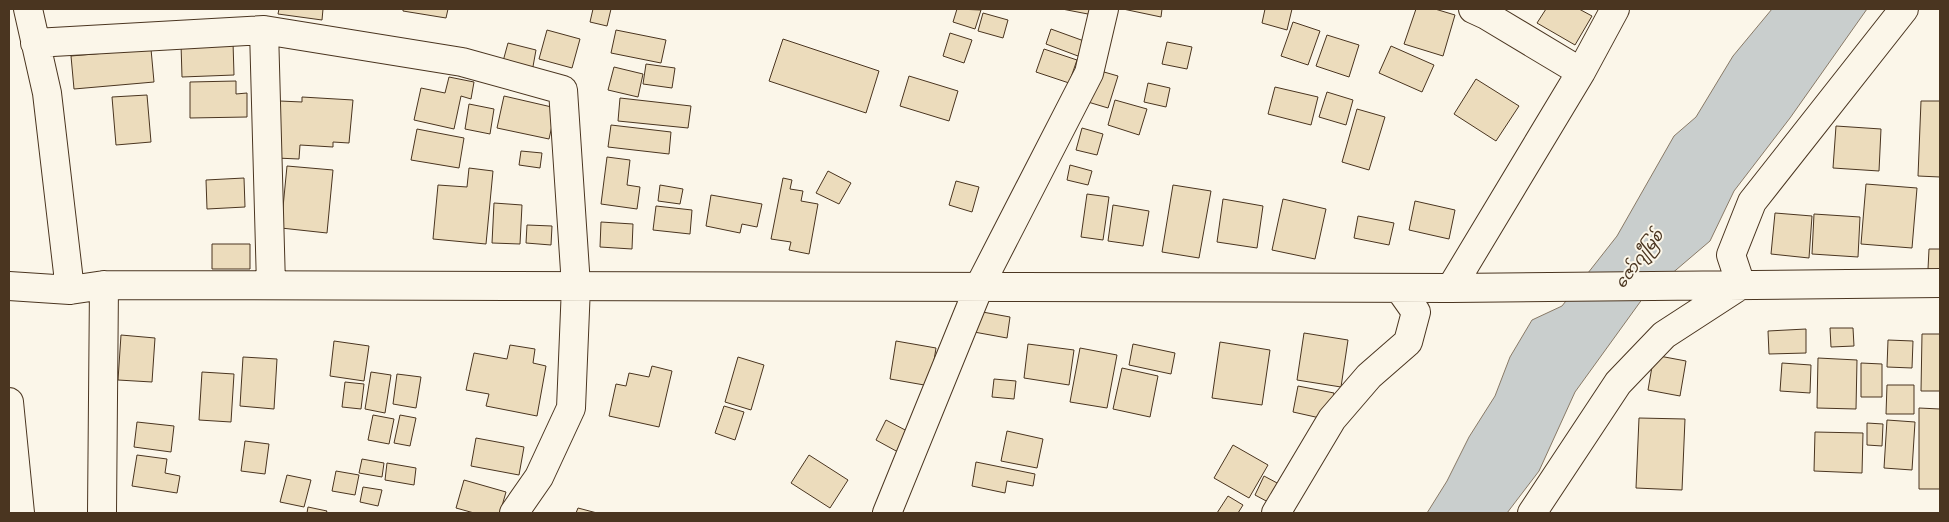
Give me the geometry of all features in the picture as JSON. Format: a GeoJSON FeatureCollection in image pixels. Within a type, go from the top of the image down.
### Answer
{"type":"FeatureCollection","features":[{"type":"Feature","properties":{"kind":"street"},"geometry":{"type":"LineString","coordinates":[[28,9],[47,92],[70,290]]}},
{"type":"Feature","properties":{"kind":"street"},"geometry":{"type":"LineString","coordinates":[[887,513],[979,287],[1089,73],[1104,9]]}},
{"type":"Feature","properties":{"kind":"street"},"geometry":{"type":"LineString","coordinates":[[1473,9],[1581,72]]}},
{"type":"Feature","properties":{"kind":"street"},"geometry":{"type":"LineString","coordinates":[[1451,288],[1581,72],[1615,9]]}},
{"type":"Feature","properties":{"kind":"street"},"geometry":{"type":"LineString","coordinates":[[1741,285],[1731,256],[1752,202],[1904,9]]}},
{"type":"Feature","properties":{"kind":"street"},"geometry":{"type":"LineString","coordinates":[[35,43],[264,30],[462,62],[563,90],[576,286],[570,408],[539,477],[514,513]]}},
{"type":"Feature","properties":{"kind":"street"},"geometry":{"type":"LineString","coordinates":[[264,30],[271,286]]}},
{"type":"Feature","properties":{"kind":"street"},"geometry":{"type":"LineString","coordinates":[[9,286],[70,290],[104,285],[1451,288],[1940,283]]}},
{"type":"Feature","properties":{"kind":"street"},"geometry":{"type":"LineString","coordinates":[[102,513],[104,285]]}},
{"type":"Feature","properties":{"kind":"street"},"geometry":{"type":"LineString","coordinates":[[1532,513],[1618,383],[1664,335],[1741,285]]}},
{"type":"Feature","properties":{"kind":"street"},"geometry":{"type":"LineString","coordinates":[[1276,513],[1332,419],[1369,376],[1408,342],[1416,312],[1399,288]]}},
{"type":"Feature","properties":{"kind":"street"},"geometry":{"type":"LineString","coordinates":[[9,402],[20,513]]}},
{"type":"Feature","properties":{"kind":"water","name":"ဇော်ဂျီမြစ်"},"geometry":{"type":"Polygon","coordinates":[[[1772,9],[1867,9],[1790,118],[1734,191],[1710,241],[1643,298],[1575,392],[1539,471],[1507,513],[1427,513],[1447,481],[1469,437],[1495,396],[1510,357],[1532,320],[1562,306],[1617,236],[1674,136],[1696,117],[1733,56],[1772,9]]]}},
{"type":"Feature","properties":{"kind":"building"},"geometry":{"type":"Polygon","coordinates":[[[279,9],[323,9],[322,20],[278,14],[279,9]]]}},
{"type":"Feature","properties":{"kind":"building"},"geometry":{"type":"Polygon","coordinates":[[[403,9],[448,9],[446,18],[403,11],[403,9]]]}},
{"type":"Feature","properties":{"kind":"building"},"geometry":{"type":"Polygon","coordinates":[[[593,9],[611,9],[607,26],[590,22],[593,9]]]}},
{"type":"Feature","properties":{"kind":"building"},"geometry":{"type":"Polygon","coordinates":[[[957,9],[981,10],[975,29],[953,22],[957,9]]]}},
{"type":"Feature","properties":{"kind":"building"},"geometry":{"type":"Polygon","coordinates":[[[1062,9],[1094,9],[1093,15],[1062,9]]]}},
{"type":"Feature","properties":{"kind":"building"},"geometry":{"type":"Polygon","coordinates":[[[1123,9],[1162,9],[1161,17],[1123,9]]]}},
{"type":"Feature","properties":{"kind":"building"},"geometry":{"type":"Polygon","coordinates":[[[1265,9],[1292,9],[1287,30],[1262,23],[1265,9]]]}},
{"type":"Feature","properties":{"kind":"building"},"geometry":{"type":"Polygon","coordinates":[[[1416,9],[1435,9],[1455,15],[1443,56],[1404,44],[1416,9]]]}},
{"type":"Feature","properties":{"kind":"building"},"geometry":{"type":"Polygon","coordinates":[[[1546,9],[1579,9],[1592,16],[1575,45],[1537,23],[1546,9]]]}},
{"type":"Feature","properties":{"kind":"building"},"geometry":{"type":"Polygon","coordinates":[[[983,13],[1008,20],[1003,38],[978,31],[983,13]]]}},
{"type":"Feature","properties":{"kind":"building"},"geometry":{"type":"Polygon","coordinates":[[[1293,22],[1320,31],[1308,65],[1281,56],[1293,22]]]}},
{"type":"Feature","properties":{"kind":"building"},"geometry":{"type":"Polygon","coordinates":[[[1051,29],[1084,41],[1078,56],[1046,44],[1051,29]]]}},
{"type":"Feature","properties":{"kind":"building"},"geometry":{"type":"Polygon","coordinates":[[[547,30],[580,39],[572,68],[539,59],[547,30]]]}},
{"type":"Feature","properties":{"kind":"building"},"geometry":{"type":"Polygon","coordinates":[[[616,30],[666,40],[661,63],[611,53],[616,30]]]}},
{"type":"Feature","properties":{"kind":"building"},"geometry":{"type":"Polygon","coordinates":[[[950,33],[972,40],[964,63],[943,56],[950,33]]]}},
{"type":"Feature","properties":{"kind":"building"},"geometry":{"type":"Polygon","coordinates":[[[1327,35],[1359,45],[1349,77],[1316,66],[1327,35]]]}},
{"type":"Feature","properties":{"kind":"building"},"geometry":{"type":"Polygon","coordinates":[[[783,39],[879,71],[866,113],[769,81],[783,39]]]}},
{"type":"Feature","properties":{"kind":"building"},"geometry":{"type":"Polygon","coordinates":[[[233,42],[234,75],[182,77],[181,44],[233,42]]]}},
{"type":"Feature","properties":{"kind":"building"},"geometry":{"type":"Polygon","coordinates":[[[1167,42],[1192,47],[1187,69],[1162,64],[1167,42]]]}},
{"type":"Feature","properties":{"kind":"building"},"geometry":{"type":"Polygon","coordinates":[[[508,43],[536,50],[532,72],[502,65],[508,43]]]}},
{"type":"Feature","properties":{"kind":"building"},"geometry":{"type":"Polygon","coordinates":[[[1391,46],[1434,65],[1422,92],[1379,73],[1391,46]]]}},
{"type":"Feature","properties":{"kind":"building"},"geometry":{"type":"Polygon","coordinates":[[[151,49],[154,82],[74,89],[71,56],[151,49]]]}},
{"type":"Feature","properties":{"kind":"building"},"geometry":{"type":"Polygon","coordinates":[[[1044,49],[1077,60],[1069,83],[1036,72],[1044,49]]]}},
{"type":"Feature","properties":{"kind":"building"},"geometry":{"type":"Polygon","coordinates":[[[646,64],[675,68],[672,88],[643,84],[646,64]]]}},
{"type":"Feature","properties":{"kind":"building"},"geometry":{"type":"Polygon","coordinates":[[[614,67],[643,74],[638,97],[608,90],[614,67]]]}},
{"type":"Feature","properties":{"kind":"building"},"geometry":{"type":"Polygon","coordinates":[[[1097,70],[1118,76],[1108,108],[1088,102],[1097,70]]]}},
{"type":"Feature","properties":{"kind":"building"},"geometry":{"type":"Polygon","coordinates":[[[909,76],[958,91],[949,121],[900,106],[909,76]]]}},
{"type":"Feature","properties":{"kind":"building"},"geometry":{"type":"Polygon","coordinates":[[[449,77],[474,82],[471,99],[461,96],[454,129],[414,120],[421,88],[445,93],[449,77]]]}},
{"type":"Feature","properties":{"kind":"building"},"geometry":{"type":"Polygon","coordinates":[[[1476,79],[1519,106],[1496,141],[1454,114],[1476,79]]]}},
{"type":"Feature","properties":{"kind":"building"},"geometry":{"type":"Polygon","coordinates":[[[236,81],[236,94],[247,93],[247,117],[190,118],[190,82],[236,81]]]}},
{"type":"Feature","properties":{"kind":"building"},"geometry":{"type":"Polygon","coordinates":[[[1148,83],[1170,88],[1166,107],[1144,102],[1148,83]]]}},
{"type":"Feature","properties":{"kind":"building"},"geometry":{"type":"Polygon","coordinates":[[[1275,87],[1318,97],[1311,125],[1268,114],[1275,87]]]}},
{"type":"Feature","properties":{"kind":"building"},"geometry":{"type":"Polygon","coordinates":[[[1327,92],[1353,100],[1346,125],[1319,117],[1327,92]]]}},
{"type":"Feature","properties":{"kind":"building"},"geometry":{"type":"Polygon","coordinates":[[[147,95],[151,142],[116,145],[112,97],[147,95]]]}},
{"type":"Feature","properties":{"kind":"building"},"geometry":{"type":"Polygon","coordinates":[[[504,96],[556,108],[549,139],[497,128],[504,96]]]}},
{"type":"Feature","properties":{"kind":"building"},"geometry":{"type":"Polygon","coordinates":[[[302,97],[353,100],[349,143],[333,142],[333,147],[300,145],[299,159],[276,158],[280,101],[302,102],[302,97]]]}},
{"type":"Feature","properties":{"kind":"building"},"geometry":{"type":"Polygon","coordinates":[[[620,98],[691,106],[688,128],[618,121],[620,98]]]}},
{"type":"Feature","properties":{"kind":"building"},"geometry":{"type":"Polygon","coordinates":[[[1115,100],[1147,109],[1139,135],[1108,125],[1115,100]]]}},
{"type":"Feature","properties":{"kind":"building"},"geometry":{"type":"Polygon","coordinates":[[[1921,101],[1940,101],[1940,177],[1918,176],[1921,101]]]}},
{"type":"Feature","properties":{"kind":"building"},"geometry":{"type":"Polygon","coordinates":[[[469,104],[494,109],[490,134],[465,129],[469,104]]]}},
{"type":"Feature","properties":{"kind":"building"},"geometry":{"type":"Polygon","coordinates":[[[1357,109],[1385,117],[1369,170],[1342,162],[1357,109]]]}},
{"type":"Feature","properties":{"kind":"building"},"geometry":{"type":"Polygon","coordinates":[[[611,125],[671,132],[669,154],[608,147],[611,125]]]}},
{"type":"Feature","properties":{"kind":"building"},"geometry":{"type":"Polygon","coordinates":[[[1836,126],[1881,129],[1879,171],[1833,168],[1836,126]]]}},
{"type":"Feature","properties":{"kind":"building"},"geometry":{"type":"Polygon","coordinates":[[[1082,128],[1103,134],[1097,155],[1076,150],[1082,128]]]}},
{"type":"Feature","properties":{"kind":"building"},"geometry":{"type":"Polygon","coordinates":[[[417,129],[464,138],[459,168],[411,160],[417,129]]]}},
{"type":"Feature","properties":{"kind":"building"},"geometry":{"type":"Polygon","coordinates":[[[521,151],[542,153],[540,168],[519,165],[521,151]]]}},
{"type":"Feature","properties":{"kind":"building"},"geometry":{"type":"Polygon","coordinates":[[[607,157],[630,160],[627,185],[640,187],[637,209],[601,204],[607,157]]]}},
{"type":"Feature","properties":{"kind":"building"},"geometry":{"type":"Polygon","coordinates":[[[1070,165],[1092,171],[1088,185],[1067,180],[1070,165]]]}},
{"type":"Feature","properties":{"kind":"building"},"geometry":{"type":"Polygon","coordinates":[[[287,166],[333,170],[327,233],[281,228],[287,166]]]}},
{"type":"Feature","properties":{"kind":"building"},"geometry":{"type":"Polygon","coordinates":[[[469,168],[493,171],[486,244],[433,239],[438,185],[467,187],[469,168]]]}},
{"type":"Feature","properties":{"kind":"building"},"geometry":{"type":"Polygon","coordinates":[[[828,171],[851,183],[839,204],[816,193],[828,171]]]}},
{"type":"Feature","properties":{"kind":"building"},"geometry":{"type":"Polygon","coordinates":[[[244,178],[245,207],[207,209],[206,180],[244,178]]]}},
{"type":"Feature","properties":{"kind":"building"},"geometry":{"type":"Polygon","coordinates":[[[783,178],[792,180],[790,189],[803,191],[801,201],[818,204],[809,254],[789,250],[791,242],[771,239],[783,178]]]}},
{"type":"Feature","properties":{"kind":"building"},"geometry":{"type":"Polygon","coordinates":[[[956,181],[979,187],[972,212],[949,205],[956,181]]]}},
{"type":"Feature","properties":{"kind":"building"},"geometry":{"type":"Polygon","coordinates":[[[1866,184],[1917,188],[1912,248],[1861,244],[1866,184]]]}},
{"type":"Feature","properties":{"kind":"building"},"geometry":{"type":"Polygon","coordinates":[[[660,185],[683,189],[680,204],[658,201],[660,185]]]}},
{"type":"Feature","properties":{"kind":"building"},"geometry":{"type":"Polygon","coordinates":[[[1173,185],[1211,191],[1199,258],[1162,252],[1173,185]]]}},
{"type":"Feature","properties":{"kind":"building"},"geometry":{"type":"Polygon","coordinates":[[[1087,194],[1109,197],[1103,240],[1081,237],[1087,194]]]}},
{"type":"Feature","properties":{"kind":"building"},"geometry":{"type":"Polygon","coordinates":[[[711,195],[762,204],[757,227],[742,224],[740,233],[706,226],[711,195]]]}},
{"type":"Feature","properties":{"kind":"building"},"geometry":{"type":"Polygon","coordinates":[[[1223,199],[1263,206],[1257,248],[1217,242],[1223,199]]]}},
{"type":"Feature","properties":{"kind":"building"},"geometry":{"type":"Polygon","coordinates":[[[1283,199],[1326,209],[1315,259],[1272,250],[1283,199]]]}},
{"type":"Feature","properties":{"kind":"building"},"geometry":{"type":"Polygon","coordinates":[[[1415,201],[1455,210],[1449,239],[1409,230],[1415,201]]]}},
{"type":"Feature","properties":{"kind":"building"},"geometry":{"type":"Polygon","coordinates":[[[494,203],[522,205],[520,244],[492,243],[494,203]]]}},
{"type":"Feature","properties":{"kind":"building"},"geometry":{"type":"Polygon","coordinates":[[[1113,205],[1149,211],[1143,246],[1108,241],[1113,205]]]}},
{"type":"Feature","properties":{"kind":"building"},"geometry":{"type":"Polygon","coordinates":[[[656,206],[692,210],[690,234],[653,230],[656,206]]]}},
{"type":"Feature","properties":{"kind":"building"},"geometry":{"type":"Polygon","coordinates":[[[1775,213],[1812,216],[1809,258],[1771,254],[1775,213]]]}},
{"type":"Feature","properties":{"kind":"building"},"geometry":{"type":"Polygon","coordinates":[[[1814,214],[1860,217],[1858,257],[1812,254],[1814,214]]]}},
{"type":"Feature","properties":{"kind":"building"},"geometry":{"type":"Polygon","coordinates":[[[1358,216],[1394,223],[1389,245],[1354,238],[1358,216]]]}},
{"type":"Feature","properties":{"kind":"building"},"geometry":{"type":"Polygon","coordinates":[[[601,222],[633,224],[632,249],[600,247],[601,222]]]}},
{"type":"Feature","properties":{"kind":"building"},"geometry":{"type":"Polygon","coordinates":[[[527,225],[552,226],[551,245],[526,243],[527,225]]]}},
{"type":"Feature","properties":{"kind":"building"},"geometry":{"type":"Polygon","coordinates":[[[212,244],[250,244],[250,269],[212,269],[212,244]]]}},
{"type":"Feature","properties":{"kind":"building"},"geometry":{"type":"Polygon","coordinates":[[[1929,249],[1940,249],[1940,270],[1928,269],[1929,249]]]}},
{"type":"Feature","properties":{"kind":"building"},"geometry":{"type":"Polygon","coordinates":[[[977,311],[1010,317],[1007,338],[974,332],[977,311]]]}},
{"type":"Feature","properties":{"kind":"building"},"geometry":{"type":"Polygon","coordinates":[[[1830,328],[1853,328],[1854,346],[1831,347],[1830,328]]]}},
{"type":"Feature","properties":{"kind":"building"},"geometry":{"type":"Polygon","coordinates":[[[1806,329],[1806,353],[1769,354],[1768,331],[1806,329]]]}},
{"type":"Feature","properties":{"kind":"building"},"geometry":{"type":"Polygon","coordinates":[[[1304,333],[1348,340],[1341,387],[1297,380],[1304,333]]]}},
{"type":"Feature","properties":{"kind":"building"},"geometry":{"type":"Polygon","coordinates":[[[1922,334],[1940,334],[1940,391],[1921,391],[1922,334]]]}},
{"type":"Feature","properties":{"kind":"building"},"geometry":{"type":"Polygon","coordinates":[[[121,335],[155,338],[152,382],[118,380],[121,335]]]}},
{"type":"Feature","properties":{"kind":"building"},"geometry":{"type":"Polygon","coordinates":[[[1888,340],[1913,341],[1912,368],[1887,367],[1888,340]]]}},
{"type":"Feature","properties":{"kind":"building"},"geometry":{"type":"Polygon","coordinates":[[[334,341],[369,346],[364,381],[330,376],[334,341]]]}},
{"type":"Feature","properties":{"kind":"building"},"geometry":{"type":"Polygon","coordinates":[[[896,341],[936,348],[930,386],[890,379],[896,341]]]}},
{"type":"Feature","properties":{"kind":"building"},"geometry":{"type":"Polygon","coordinates":[[[1220,342],[1270,350],[1262,405],[1212,398],[1220,342]]]}},
{"type":"Feature","properties":{"kind":"building"},"geometry":{"type":"Polygon","coordinates":[[[1028,344],[1074,350],[1069,385],[1024,378],[1028,344]]]}},
{"type":"Feature","properties":{"kind":"building"},"geometry":{"type":"Polygon","coordinates":[[[1133,344],[1175,353],[1171,374],[1129,365],[1133,344]]]}},
{"type":"Feature","properties":{"kind":"building"},"geometry":{"type":"Polygon","coordinates":[[[510,345],[535,349],[533,363],[546,366],[537,416],[486,406],[489,394],[466,390],[474,353],[507,359],[510,345]]]}},
{"type":"Feature","properties":{"kind":"building"},"geometry":{"type":"Polygon","coordinates":[[[1080,348],[1117,355],[1107,408],[1070,402],[1080,348]]]}},
{"type":"Feature","properties":{"kind":"building"},"geometry":{"type":"Polygon","coordinates":[[[1654,355],[1686,361],[1680,396],[1648,390],[1654,355]]]}},
{"type":"Feature","properties":{"kind":"building"},"geometry":{"type":"Polygon","coordinates":[[[243,357],[277,359],[274,409],[240,406],[243,357]]]}},
{"type":"Feature","properties":{"kind":"building"},"geometry":{"type":"Polygon","coordinates":[[[738,357],[764,365],[751,410],[725,402],[738,357]]]}},
{"type":"Feature","properties":{"kind":"building"},"geometry":{"type":"Polygon","coordinates":[[[1818,358],[1857,360],[1856,409],[1817,408],[1818,358]]]}},
{"type":"Feature","properties":{"kind":"building"},"geometry":{"type":"Polygon","coordinates":[[[1782,363],[1811,365],[1810,393],[1780,391],[1782,363]]]}},
{"type":"Feature","properties":{"kind":"building"},"geometry":{"type":"Polygon","coordinates":[[[1861,363],[1882,364],[1882,397],[1861,397],[1861,363]]]}},
{"type":"Feature","properties":{"kind":"building"},"geometry":{"type":"Polygon","coordinates":[[[652,366],[672,371],[659,427],[609,416],[616,384],[626,386],[629,373],[649,377],[652,366]]]}},
{"type":"Feature","properties":{"kind":"building"},"geometry":{"type":"Polygon","coordinates":[[[1122,368],[1158,376],[1150,417],[1113,409],[1122,368]]]}},
{"type":"Feature","properties":{"kind":"building"},"geometry":{"type":"Polygon","coordinates":[[[202,372],[234,374],[231,422],[199,420],[202,372]]]}},
{"type":"Feature","properties":{"kind":"building"},"geometry":{"type":"Polygon","coordinates":[[[371,372],[391,375],[385,413],[365,409],[371,372]]]}},
{"type":"Feature","properties":{"kind":"building"},"geometry":{"type":"Polygon","coordinates":[[[397,374],[421,377],[416,408],[393,404],[397,374]]]}},
{"type":"Feature","properties":{"kind":"building"},"geometry":{"type":"Polygon","coordinates":[[[994,379],[1016,381],[1014,399],[992,397],[994,379]]]}},
{"type":"Feature","properties":{"kind":"building"},"geometry":{"type":"Polygon","coordinates":[[[345,382],[364,384],[361,409],[342,407],[345,382]]]}},
{"type":"Feature","properties":{"kind":"building"},"geometry":{"type":"Polygon","coordinates":[[[1887,385],[1914,385],[1914,414],[1886,414],[1887,385]]]}},
{"type":"Feature","properties":{"kind":"building"},"geometry":{"type":"Polygon","coordinates":[[[1298,386],[1334,393],[1329,420],[1293,412],[1298,386]]]}},
{"type":"Feature","properties":{"kind":"building"},"geometry":{"type":"Polygon","coordinates":[[[724,406],[744,412],[735,440],[715,433],[724,406]]]}},
{"type":"Feature","properties":{"kind":"building"},"geometry":{"type":"Polygon","coordinates":[[[1919,408],[1940,409],[1940,489],[1919,489],[1919,408]]]}},
{"type":"Feature","properties":{"kind":"building"},"geometry":{"type":"Polygon","coordinates":[[[373,415],[394,419],[389,444],[368,440],[373,415]]]}},
{"type":"Feature","properties":{"kind":"building"},"geometry":{"type":"Polygon","coordinates":[[[400,415],[416,418],[410,446],[394,443],[400,415]]]}},
{"type":"Feature","properties":{"kind":"building"},"geometry":{"type":"Polygon","coordinates":[[[1639,418],[1685,419],[1682,490],[1636,488],[1639,418]]]}},
{"type":"Feature","properties":{"kind":"building"},"geometry":{"type":"Polygon","coordinates":[[[886,420],[909,432],[898,452],[876,440],[886,420]]]}},
{"type":"Feature","properties":{"kind":"building"},"geometry":{"type":"Polygon","coordinates":[[[1887,420],[1915,422],[1912,470],[1884,468],[1887,420]]]}},
{"type":"Feature","properties":{"kind":"building"},"geometry":{"type":"Polygon","coordinates":[[[137,422],[174,426],[171,452],[134,447],[137,422]]]}},
{"type":"Feature","properties":{"kind":"building"},"geometry":{"type":"Polygon","coordinates":[[[1867,423],[1883,424],[1882,446],[1867,445],[1867,423]]]}},
{"type":"Feature","properties":{"kind":"building"},"geometry":{"type":"Polygon","coordinates":[[[1007,431],[1043,439],[1037,468],[1001,461],[1007,431]]]}},
{"type":"Feature","properties":{"kind":"building"},"geometry":{"type":"Polygon","coordinates":[[[1815,432],[1863,433],[1862,473],[1814,471],[1815,432]]]}},
{"type":"Feature","properties":{"kind":"building"},"geometry":{"type":"Polygon","coordinates":[[[476,438],[524,447],[519,475],[471,466],[476,438]]]}},
{"type":"Feature","properties":{"kind":"building"},"geometry":{"type":"Polygon","coordinates":[[[245,441],[269,444],[265,474],[241,471],[245,441]]]}},
{"type":"Feature","properties":{"kind":"building"},"geometry":{"type":"Polygon","coordinates":[[[1233,445],[1268,465],[1249,498],[1214,478],[1233,445]]]}},
{"type":"Feature","properties":{"kind":"building"},"geometry":{"type":"Polygon","coordinates":[[[137,455],[167,459],[165,473],[180,476],[177,493],[132,486],[137,455]]]}},
{"type":"Feature","properties":{"kind":"building"},"geometry":{"type":"Polygon","coordinates":[[[809,455],[848,480],[830,508],[791,483],[809,455]]]}},
{"type":"Feature","properties":{"kind":"building"},"geometry":{"type":"Polygon","coordinates":[[[362,459],[384,463],[382,477],[359,473],[362,459]]]}},
{"type":"Feature","properties":{"kind":"building"},"geometry":{"type":"Polygon","coordinates":[[[976,462],[1035,474],[1033,486],[1007,481],[1005,493],[972,486],[976,462]]]}},
{"type":"Feature","properties":{"kind":"building"},"geometry":{"type":"Polygon","coordinates":[[[387,463],[416,468],[414,485],[385,480],[387,463]]]}},
{"type":"Feature","properties":{"kind":"building"},"geometry":{"type":"Polygon","coordinates":[[[336,471],[359,475],[355,495],[332,491],[336,471]]]}},
{"type":"Feature","properties":{"kind":"building"},"geometry":{"type":"Polygon","coordinates":[[[287,475],[311,480],[304,507],[280,502],[287,475]]]}},
{"type":"Feature","properties":{"kind":"building"},"geometry":{"type":"Polygon","coordinates":[[[1264,476],[1279,484],[1270,503],[1255,495],[1264,476]]]}},
{"type":"Feature","properties":{"kind":"building"},"geometry":{"type":"Polygon","coordinates":[[[464,480],[506,492],[500,513],[474,513],[456,508],[464,480]]]}},
{"type":"Feature","properties":{"kind":"building"},"geometry":{"type":"Polygon","coordinates":[[[363,487],[382,490],[378,506],[360,502],[363,487]]]}},
{"type":"Feature","properties":{"kind":"building"},"geometry":{"type":"Polygon","coordinates":[[[1228,496],[1243,505],[1238,513],[1217,513],[1228,496]]]}},
{"type":"Feature","properties":{"kind":"building"},"geometry":{"type":"Polygon","coordinates":[[[308,507],[327,511],[326,513],[307,513],[308,507]]]}},
{"type":"Feature","properties":{"kind":"building"},"geometry":{"type":"Polygon","coordinates":[[[578,508],[597,513],[576,513],[578,508]]]}}]}
